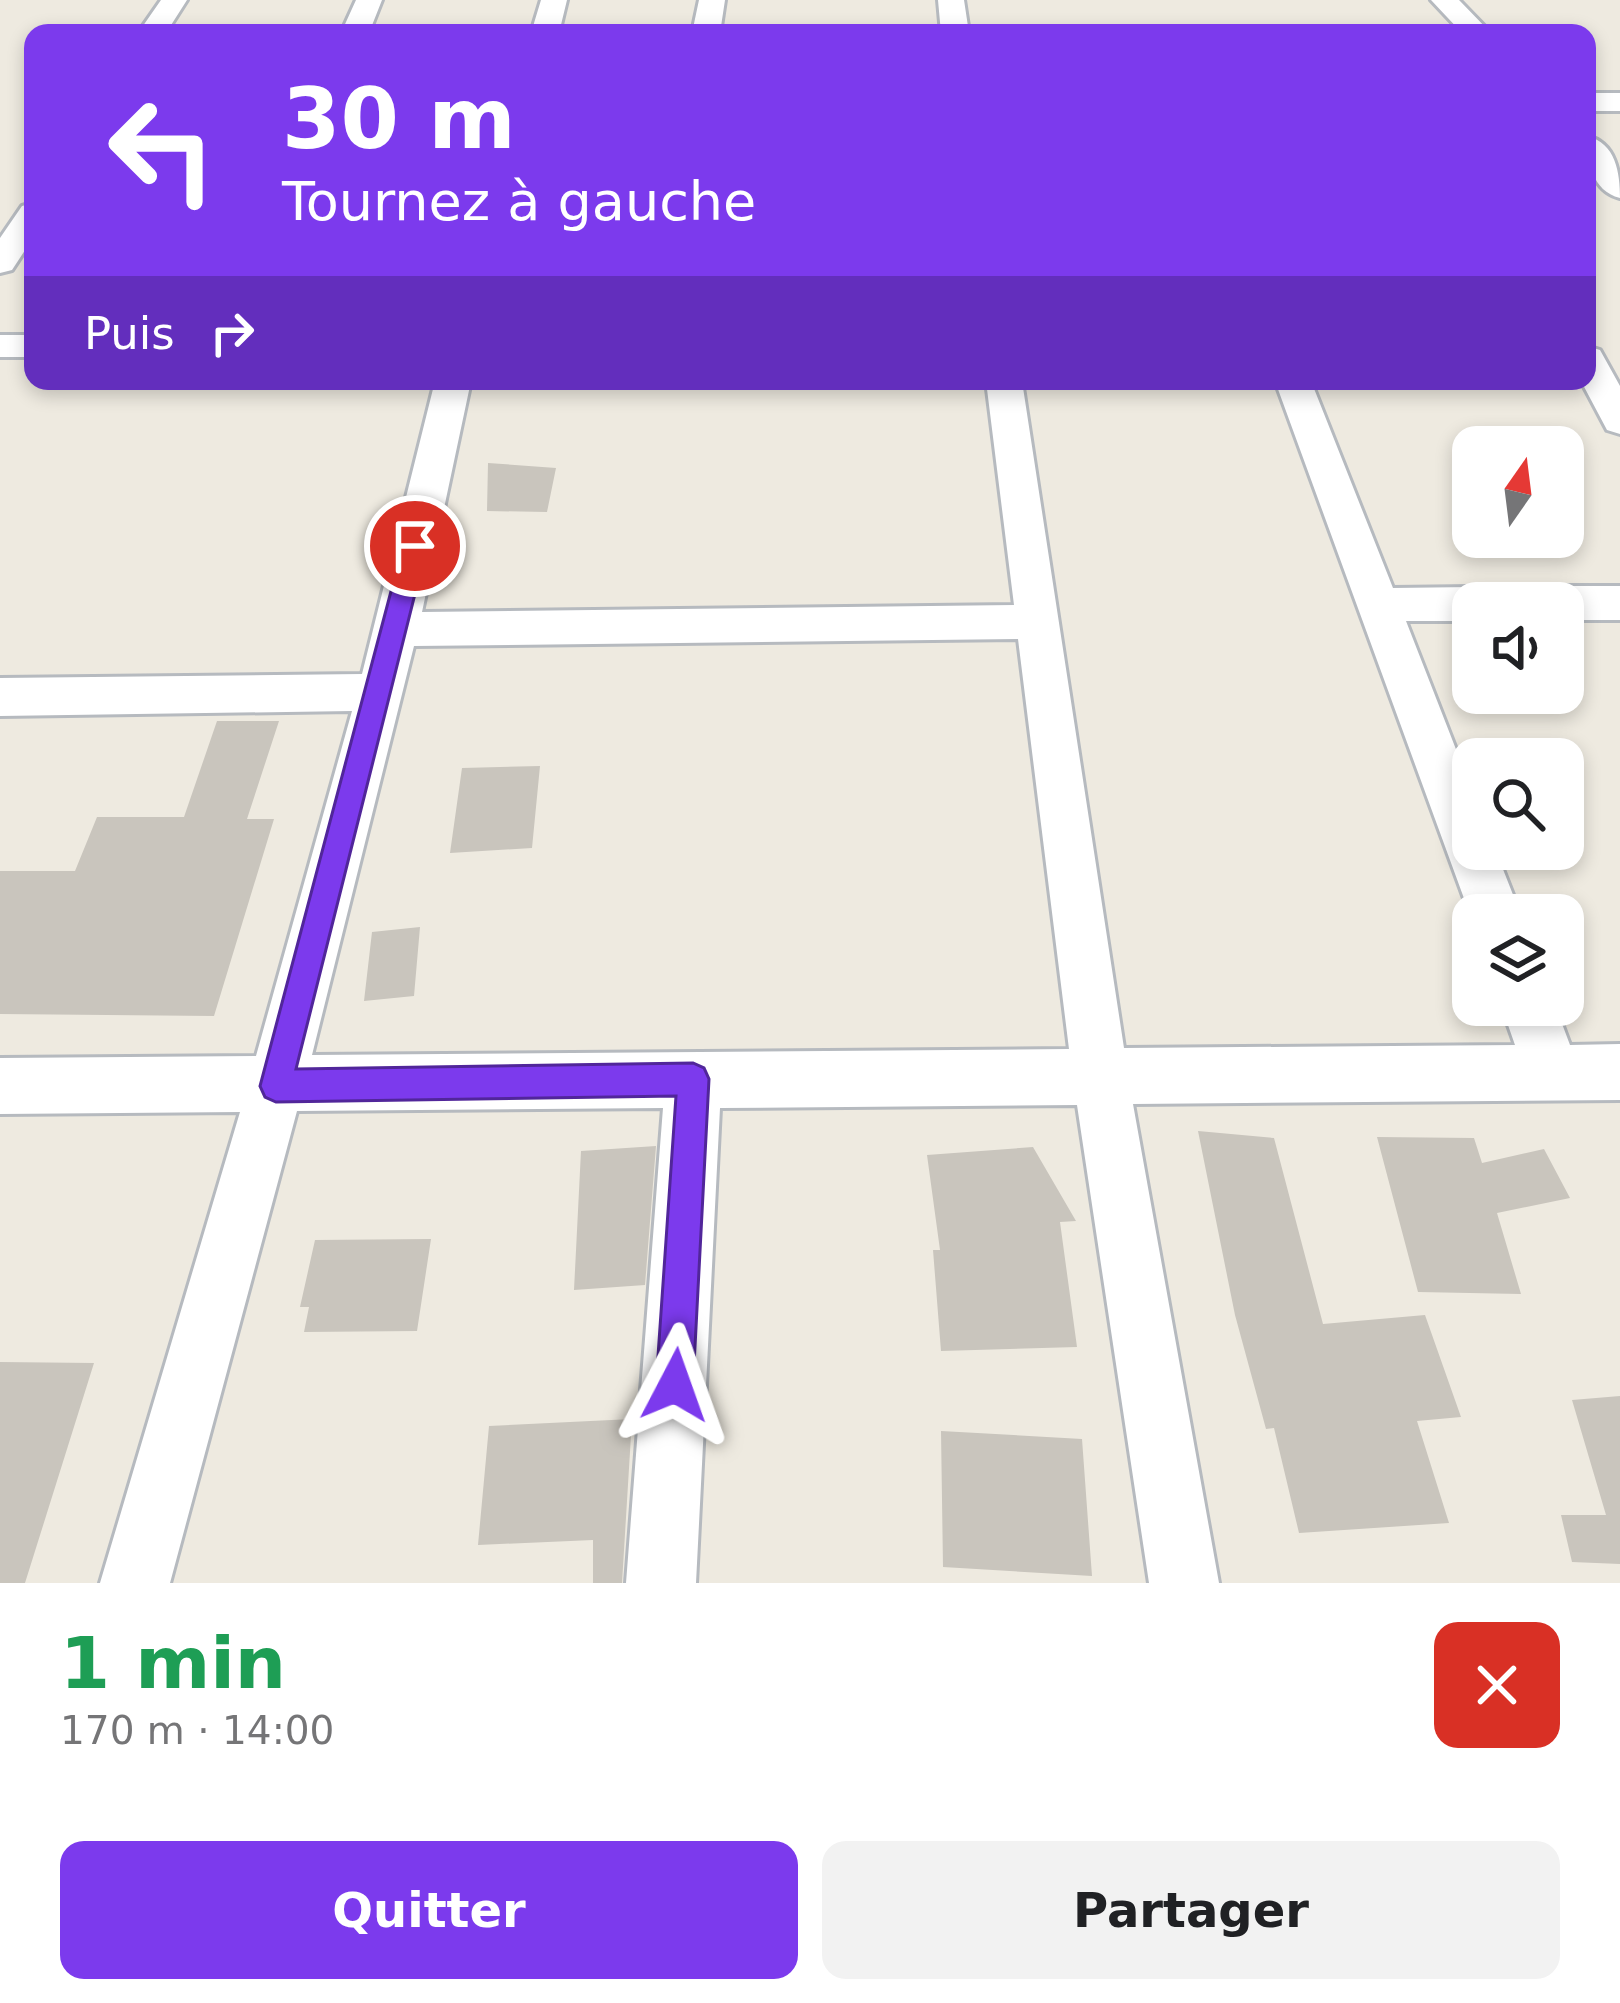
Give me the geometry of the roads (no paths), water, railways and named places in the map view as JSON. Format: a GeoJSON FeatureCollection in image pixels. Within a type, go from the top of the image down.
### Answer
{"type":"FeatureCollection","features":[{"type":"Feature","properties":{"kind":"street"},"geometry":{"type":"LineString","coordinates":[[1444,0],[1468,24]]}},
{"type":"Feature","properties":{"kind":"street"},"geometry":{"type":"LineString","coordinates":[[1596,157],[1620,189]]}},
{"type":"Feature","properties":{"kind":"street"},"geometry":{"type":"LineString","coordinates":[[0,263],[24,227]]}},
{"type":"Feature","properties":{"kind":"street"},"geometry":{"type":"LineString","coordinates":[[1596,375],[1620,421]]}},
{"type":"Feature","properties":{"kind":"street"},"geometry":{"type":"LineString","coordinates":[[135,1583],[276,1086],[396,629],[451,390]]}},
{"type":"Feature","properties":{"kind":"street"},"geometry":{"type":"LineString","coordinates":[[1005,390],[1100,1074],[1184,1583]]}},
{"type":"Feature","properties":{"kind":"street"},"geometry":{"type":"LineString","coordinates":[[1296,390],[1487,894]]}},
{"type":"Feature","properties":{"kind":"street"},"geometry":{"type":"LineString","coordinates":[[1584,603],[1620,603]]}},
{"type":"Feature","properties":{"kind":"street"},"geometry":{"type":"LineString","coordinates":[[1377,605],[1452,604]]}},
{"type":"Feature","properties":{"kind":"street"},"geometry":{"type":"LineString","coordinates":[[396,629],[1034,622]]}},
{"type":"Feature","properties":{"kind":"street"},"geometry":{"type":"LineString","coordinates":[[0,697],[379,692]]}},
{"type":"Feature","properties":{"kind":"street"},"geometry":{"type":"LineString","coordinates":[[1536,1026],[1553,1073]]}},
{"type":"Feature","properties":{"kind":"street"},"geometry":{"type":"LineString","coordinates":[[0,1086],[1620,1072]]}},
{"type":"Feature","properties":{"kind":"street"},"geometry":{"type":"LineString","coordinates":[[661,1583],[693,1079]]}}]}
